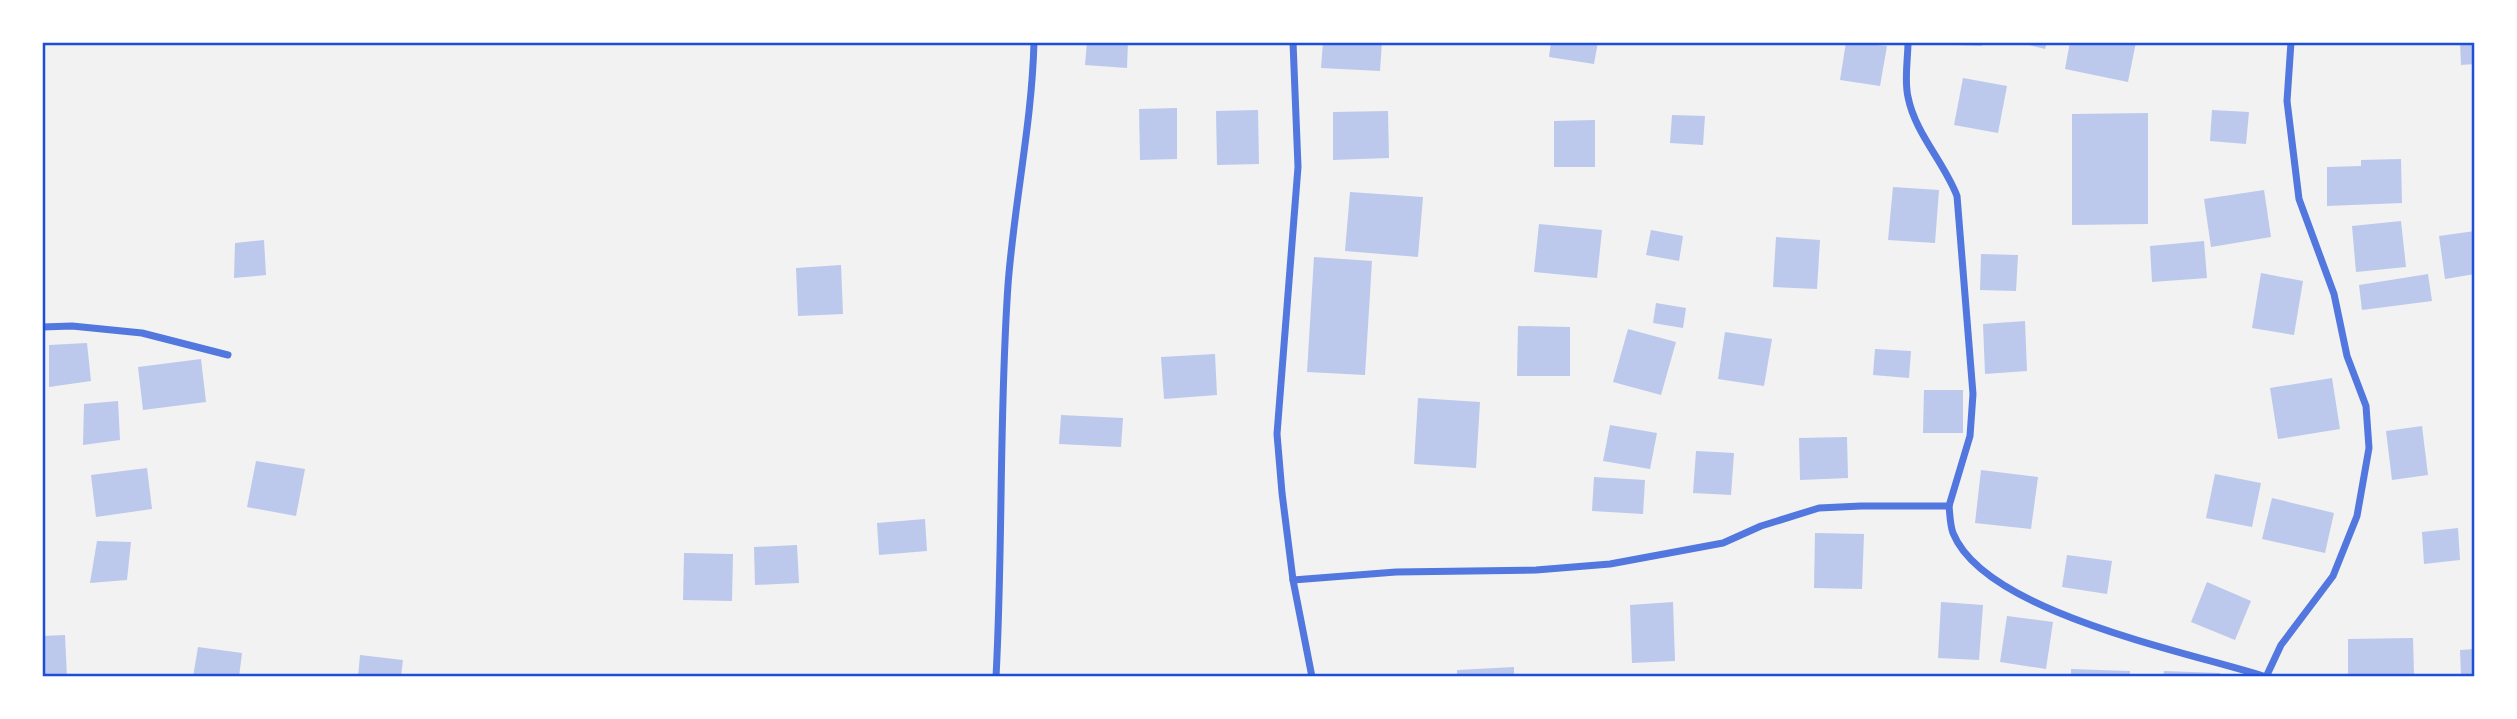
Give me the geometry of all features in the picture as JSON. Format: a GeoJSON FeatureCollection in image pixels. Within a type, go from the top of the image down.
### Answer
{"type":"FeatureCollection","features":[{"type":"Feature","properties":{"kind":"street"},"geometry":{"type":"LineString","coordinates":[[996,677],[1008,284],[1034,42]]}},
{"type":"Feature","properties":{"kind":"street"},"geometry":{"type":"LineString","coordinates":[[1293,42],[1298,167],[1277,434],[1293,580],[1312,677]]}},
{"type":"Feature","properties":{"kind":"street"},"geometry":{"type":"LineString","coordinates":[[1908,42],[1907,97],[1918,124],[1957,196],[1973,394],[1970,436],[1949,506],[1952,532],[1965,553],[1992,579],[2040,604],[2168,649],[2266,677],[2281,645],[2333,576],[2357,516],[2369,448],[2366,406],[2347,356],[2333,294],[2300,199],[2287,102],[2291,42]]}},
{"type":"Feature","properties":{"kind":"street"},"geometry":{"type":"LineString","coordinates":[[42,327],[72,326],[142,333],[228,355]]}},
{"type":"Feature","properties":{"kind":"street"},"geometry":{"type":"LineString","coordinates":[[1293,580],[1396,572],[1536,570],[1610,564],[1723,543],[1760,526],[1819,508],[1949,506]]}},
{"type":"Feature","properties":{"kind":"building"},"geometry":{"type":"Polygon","coordinates":[[[1087,42],[1128,42],[1127,68],[1085,65],[1087,42]]]}},
{"type":"Feature","properties":{"kind":"building"},"geometry":{"type":"Polygon","coordinates":[[[1323,42],[1382,42],[1380,71],[1321,68],[1323,42]]]}},
{"type":"Feature","properties":{"kind":"building"},"geometry":{"type":"Polygon","coordinates":[[[1551,42],[1598,42],[1594,64],[1549,57],[1551,42]]]}},
{"type":"Feature","properties":{"kind":"building"},"geometry":{"type":"Polygon","coordinates":[[[1846,42],[1887,46],[1880,86],[1840,80],[1846,42]]]}},
{"type":"Feature","properties":{"kind":"building"},"geometry":{"type":"Polygon","coordinates":[[[1982,42],[1982,46],[1932,44],[1982,42]]]}},
{"type":"Feature","properties":{"kind":"building"},"geometry":{"type":"Polygon","coordinates":[[[2016,42],[2047,42],[2045,49],[2016,42]]]}},
{"type":"Feature","properties":{"kind":"building"},"geometry":{"type":"Polygon","coordinates":[[[2070,42],[2136,42],[2128,82],[2065,69],[2070,42]]]}},
{"type":"Feature","properties":{"kind":"building"},"geometry":{"type":"Polygon","coordinates":[[[2460,42],[2475,42],[2475,64],[2461,65],[2460,42]]]}},
{"type":"Feature","properties":{"kind":"building"},"geometry":{"type":"Polygon","coordinates":[[[1963,78],[2007,86],[1998,133],[1954,125],[1963,78]]]}},
{"type":"Feature","properties":{"kind":"building"},"geometry":{"type":"Polygon","coordinates":[[[1177,108],[1177,159],[1140,160],[1139,109],[1177,108]]]}},
{"type":"Feature","properties":{"kind":"building"},"geometry":{"type":"Polygon","coordinates":[[[1258,110],[1259,164],[1217,165],[1216,111],[1258,110]]]}},
{"type":"Feature","properties":{"kind":"building"},"geometry":{"type":"Polygon","coordinates":[[[2212,110],[2249,112],[2246,144],[2210,141],[2212,110]]]}},
{"type":"Feature","properties":{"kind":"building"},"geometry":{"type":"Polygon","coordinates":[[[1388,111],[1389,158],[1333,160],[1333,112],[1388,111]]]}},
{"type":"Feature","properties":{"kind":"building"},"geometry":{"type":"Polygon","coordinates":[[[2148,113],[2148,224],[2072,225],[2072,114],[2148,113]]]}},
{"type":"Feature","properties":{"kind":"building"},"geometry":{"type":"Polygon","coordinates":[[[1672,115],[1705,116],[1703,145],[1670,143],[1672,115]]]}},
{"type":"Feature","properties":{"kind":"building"},"geometry":{"type":"Polygon","coordinates":[[[1595,120],[1595,167],[1554,167],[1554,121],[1595,120]]]}},
{"type":"Feature","properties":{"kind":"building"},"geometry":{"type":"Polygon","coordinates":[[[2401,159],[2402,203],[2327,206],[2327,167],[2361,166],[2361,160],[2401,159]]]}},
{"type":"Feature","properties":{"kind":"building"},"geometry":{"type":"Polygon","coordinates":[[[1893,187],[1939,190],[1935,243],[1888,240],[1893,187]]]}},
{"type":"Feature","properties":{"kind":"building"},"geometry":{"type":"Polygon","coordinates":[[[2264,190],[2271,237],[2211,247],[2204,199],[2264,190]]]}},
{"type":"Feature","properties":{"kind":"building"},"geometry":{"type":"Polygon","coordinates":[[[1350,192],[1423,197],[1418,257],[1345,251],[1350,192]]]}},
{"type":"Feature","properties":{"kind":"building"},"geometry":{"type":"Polygon","coordinates":[[[2401,221],[2406,267],[2356,272],[2352,226],[2401,221]]]}},
{"type":"Feature","properties":{"kind":"building"},"geometry":{"type":"Polygon","coordinates":[[[1539,224],[1602,230],[1597,278],[1534,272],[1539,224]]]}},
{"type":"Feature","properties":{"kind":"building"},"geometry":{"type":"Polygon","coordinates":[[[1651,230],[1683,236],[1679,261],[1646,255],[1651,230]]]}},
{"type":"Feature","properties":{"kind":"building"},"geometry":{"type":"Polygon","coordinates":[[[2475,231],[2475,274],[2445,279],[2439,236],[2475,231]]]}},
{"type":"Feature","properties":{"kind":"building"},"geometry":{"type":"Polygon","coordinates":[[[1776,237],[1820,240],[1817,289],[1773,287],[1776,237]]]}},
{"type":"Feature","properties":{"kind":"building"},"geometry":{"type":"Polygon","coordinates":[[[264,240],[266,275],[234,278],[235,243],[264,240]]]}},
{"type":"Feature","properties":{"kind":"building"},"geometry":{"type":"Polygon","coordinates":[[[2204,241],[2207,278],[2152,282],[2150,246],[2204,241]]]}},
{"type":"Feature","properties":{"kind":"building"},"geometry":{"type":"Polygon","coordinates":[[[1981,254],[2018,255],[2016,291],[1980,290],[1981,254]]]}},
{"type":"Feature","properties":{"kind":"building"},"geometry":{"type":"Polygon","coordinates":[[[1314,257],[1372,261],[1365,375],[1307,372],[1314,257]]]}},
{"type":"Feature","properties":{"kind":"building"},"geometry":{"type":"Polygon","coordinates":[[[841,265],[843,314],[798,316],[796,268],[841,265]]]}},
{"type":"Feature","properties":{"kind":"building"},"geometry":{"type":"Polygon","coordinates":[[[2261,273],[2303,281],[2294,335],[2252,328],[2261,273]]]}},
{"type":"Feature","properties":{"kind":"building"},"geometry":{"type":"Polygon","coordinates":[[[2428,274],[2432,301],[2362,310],[2359,285],[2428,274]]]}},
{"type":"Feature","properties":{"kind":"building"},"geometry":{"type":"Polygon","coordinates":[[[1656,303],[1686,308],[1683,328],[1653,323],[1656,303]]]}},
{"type":"Feature","properties":{"kind":"building"},"geometry":{"type":"Polygon","coordinates":[[[2025,321],[2027,371],[1985,374],[1983,324],[2025,321]]]}},
{"type":"Feature","properties":{"kind":"building"},"geometry":{"type":"Polygon","coordinates":[[[1518,326],[1570,327],[1570,376],[1517,376],[1518,326]]]}},
{"type":"Feature","properties":{"kind":"building"},"geometry":{"type":"Polygon","coordinates":[[[1628,329],[1676,342],[1661,395],[1613,382],[1628,329]]]}},
{"type":"Feature","properties":{"kind":"building"},"geometry":{"type":"Polygon","coordinates":[[[1725,332],[1772,339],[1764,386],[1718,379],[1725,332]]]}},
{"type":"Feature","properties":{"kind":"building"},"geometry":{"type":"Polygon","coordinates":[[[87,343],[91,381],[49,387],[49,345],[87,343]]]}},
{"type":"Feature","properties":{"kind":"building"},"geometry":{"type":"Polygon","coordinates":[[[1875,349],[1911,351],[1909,378],[1873,375],[1875,349]]]}},
{"type":"Feature","properties":{"kind":"building"},"geometry":{"type":"Polygon","coordinates":[[[1215,354],[1217,395],[1164,399],[1161,357],[1215,354]]]}},
{"type":"Feature","properties":{"kind":"building"},"geometry":{"type":"Polygon","coordinates":[[[201,359],[206,402],[143,410],[138,367],[201,359]]]}},
{"type":"Feature","properties":{"kind":"building"},"geometry":{"type":"Polygon","coordinates":[[[2332,378],[2340,429],[2278,439],[2270,388],[2332,378]]]}},
{"type":"Feature","properties":{"kind":"building"},"geometry":{"type":"Polygon","coordinates":[[[1924,390],[1963,390],[1963,433],[1923,433],[1924,390]]]}},
{"type":"Feature","properties":{"kind":"building"},"geometry":{"type":"Polygon","coordinates":[[[1418,398],[1480,402],[1476,468],[1414,464],[1418,398]]]}},
{"type":"Feature","properties":{"kind":"building"},"geometry":{"type":"Polygon","coordinates":[[[118,401],[120,440],[83,445],[84,404],[118,401]]]}},
{"type":"Feature","properties":{"kind":"building"},"geometry":{"type":"Polygon","coordinates":[[[1061,415],[1123,418],[1121,447],[1059,444],[1061,415]]]}},
{"type":"Feature","properties":{"kind":"building"},"geometry":{"type":"Polygon","coordinates":[[[1610,425],[1657,433],[1650,469],[1603,461],[1610,425]]]}},
{"type":"Feature","properties":{"kind":"building"},"geometry":{"type":"Polygon","coordinates":[[[2422,426],[2428,475],[2392,480],[2386,431],[2422,426]]]}},
{"type":"Feature","properties":{"kind":"building"},"geometry":{"type":"Polygon","coordinates":[[[1847,437],[1848,478],[1800,480],[1799,438],[1847,437]]]}},
{"type":"Feature","properties":{"kind":"building"},"geometry":{"type":"Polygon","coordinates":[[[1696,451],[1734,453],[1731,495],[1693,493],[1696,451]]]}},
{"type":"Feature","properties":{"kind":"building"},"geometry":{"type":"Polygon","coordinates":[[[256,461],[305,469],[296,516],[247,507],[256,461]]]}},
{"type":"Feature","properties":{"kind":"building"},"geometry":{"type":"Polygon","coordinates":[[[147,468],[152,509],[96,517],[91,475],[147,468]]]}},
{"type":"Feature","properties":{"kind":"building"},"geometry":{"type":"Polygon","coordinates":[[[1981,470],[2038,477],[2031,529],[1975,523],[1981,470]]]}},
{"type":"Feature","properties":{"kind":"building"},"geometry":{"type":"Polygon","coordinates":[[[2215,474],[2261,483],[2252,527],[2206,518],[2215,474]]]}},
{"type":"Feature","properties":{"kind":"building"},"geometry":{"type":"Polygon","coordinates":[[[1594,477],[1645,480],[1643,514],[1592,511],[1594,477]]]}},
{"type":"Feature","properties":{"kind":"building"},"geometry":{"type":"Polygon","coordinates":[[[2272,498],[2334,513],[2325,553],[2262,539],[2272,498]]]}},
{"type":"Feature","properties":{"kind":"building"},"geometry":{"type":"Polygon","coordinates":[[[925,519],[927,551],[879,555],[877,523],[925,519]]]}},
{"type":"Feature","properties":{"kind":"building"},"geometry":{"type":"Polygon","coordinates":[[[2458,528],[2460,560],[2424,564],[2422,532],[2458,528]]]}},
{"type":"Feature","properties":{"kind":"building"},"geometry":{"type":"Polygon","coordinates":[[[1815,533],[1864,534],[1862,589],[1814,588],[1815,533]]]}},
{"type":"Feature","properties":{"kind":"building"},"geometry":{"type":"Polygon","coordinates":[[[97,541],[131,542],[127,580],[90,583],[97,541]]]}},
{"type":"Feature","properties":{"kind":"building"},"geometry":{"type":"Polygon","coordinates":[[[797,545],[799,583],[755,585],[754,547],[797,545]]]}},
{"type":"Feature","properties":{"kind":"building"},"geometry":{"type":"Polygon","coordinates":[[[684,553],[733,554],[732,601],[683,600],[684,553]]]}},
{"type":"Feature","properties":{"kind":"building"},"geometry":{"type":"Polygon","coordinates":[[[2067,555],[2112,561],[2107,594],[2062,587],[2067,555]]]}},
{"type":"Feature","properties":{"kind":"building"},"geometry":{"type":"Polygon","coordinates":[[[2207,582],[2251,601],[2235,640],[2191,622],[2207,582]]]}},
{"type":"Feature","properties":{"kind":"building"},"geometry":{"type":"Polygon","coordinates":[[[1673,602],[1675,661],[1632,663],[1630,605],[1673,602]]]}},
{"type":"Feature","properties":{"kind":"building"},"geometry":{"type":"Polygon","coordinates":[[[1941,602],[1983,605],[1979,660],[1938,658],[1941,602]]]}},
{"type":"Feature","properties":{"kind":"building"},"geometry":{"type":"Polygon","coordinates":[[[2007,616],[2053,622],[2046,669],[2000,662],[2007,616]]]}},
{"type":"Feature","properties":{"kind":"building"},"geometry":{"type":"Polygon","coordinates":[[[65,635],[67,677],[42,677],[42,636],[65,635]]]}},
{"type":"Feature","properties":{"kind":"building"},"geometry":{"type":"Polygon","coordinates":[[[2413,638],[2414,674],[2348,675],[2348,639],[2413,638]]]}},
{"type":"Feature","properties":{"kind":"building"},"geometry":{"type":"Polygon","coordinates":[[[198,647],[242,653],[239,677],[193,677],[198,647]]]}},
{"type":"Feature","properties":{"kind":"building"},"geometry":{"type":"Polygon","coordinates":[[[2475,649],[2475,677],[2461,677],[2460,650],[2475,649]]]}},
{"type":"Feature","properties":{"kind":"building"},"geometry":{"type":"Polygon","coordinates":[[[360,655],[403,660],[401,677],[358,677],[360,655]]]}},
{"type":"Feature","properties":{"kind":"building"},"geometry":{"type":"Polygon","coordinates":[[[1514,667],[1514,677],[1457,677],[1457,670],[1514,667]]]}},
{"type":"Feature","properties":{"kind":"building"},"geometry":{"type":"Polygon","coordinates":[[[2071,669],[2130,671],[2130,677],[2071,677],[2071,669]]]}},
{"type":"Feature","properties":{"kind":"building"},"geometry":{"type":"Polygon","coordinates":[[[2164,671],[2220,673],[2220,677],[2163,677],[2164,671]]]}}]}
